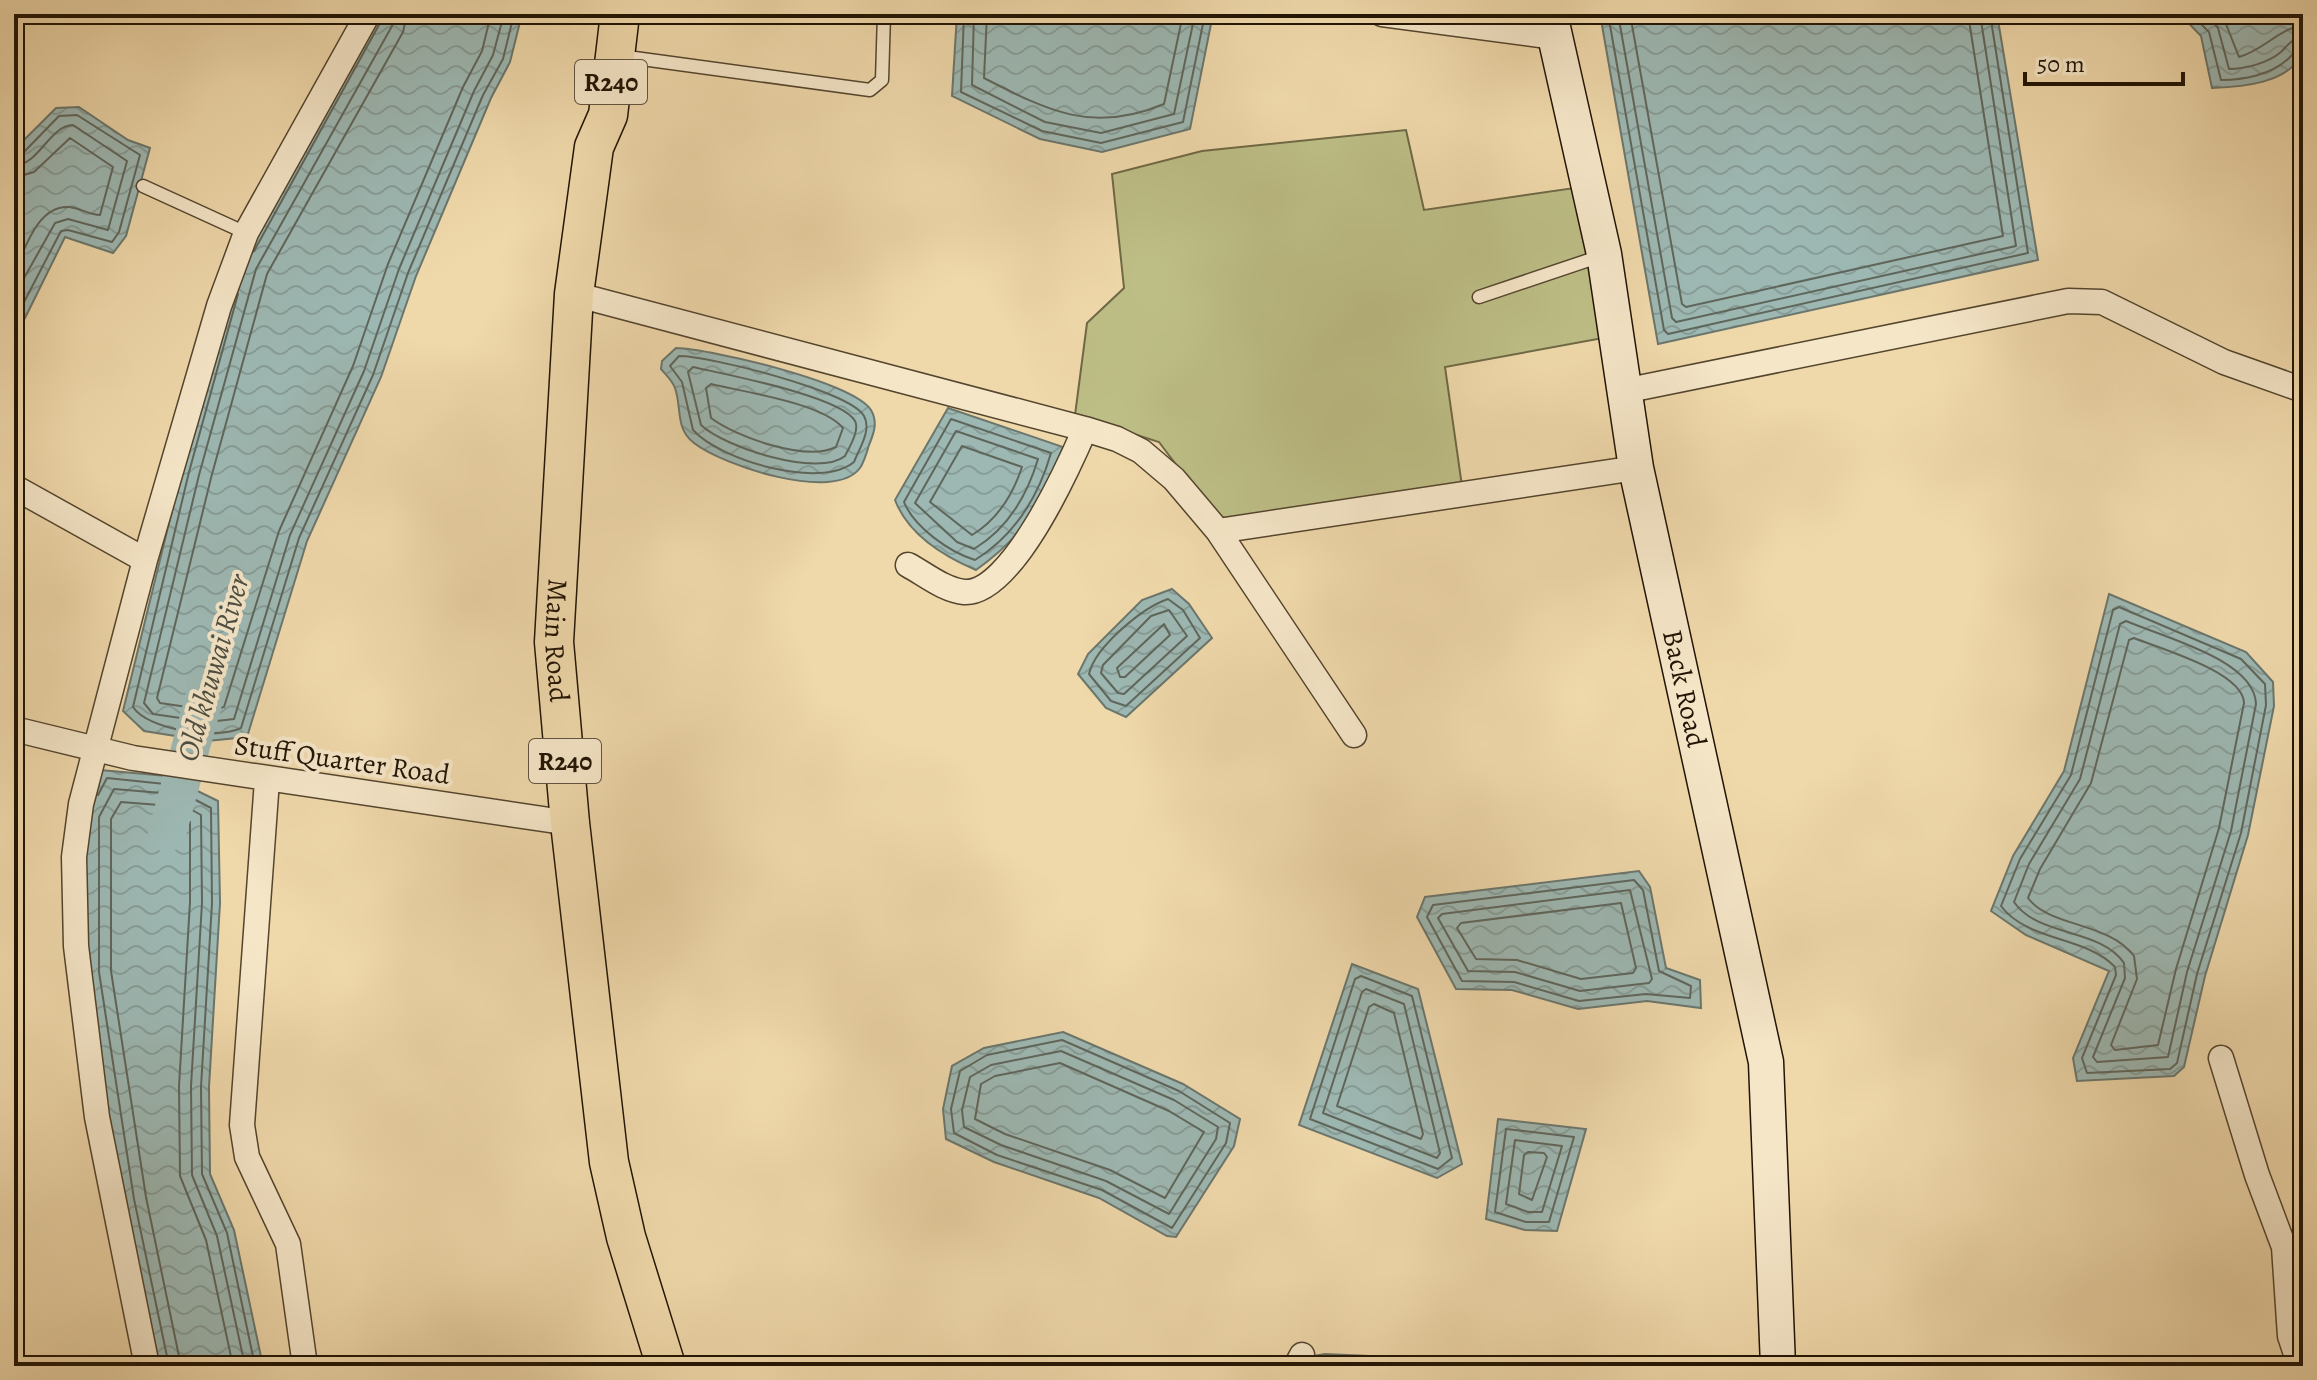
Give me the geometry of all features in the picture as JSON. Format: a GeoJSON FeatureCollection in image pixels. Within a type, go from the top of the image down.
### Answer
{"type":"FeatureCollection","features":[{"type":"Feature","properties":{"kind":"main road","name":"Main Road"},"geometry":{"type":"LineString","coordinates":[[594,147],[585,114],[597,14]]}},
{"type":"Feature","properties":{"kind":"main road","name":"Main Road"},"geometry":{"type":"LineString","coordinates":[[620,14],[608,115],[594,147],[574,294],[554,642],[570,823],[609,1162],[626,1237],[666,1366]]}},
{"type":"Feature","properties":{"kind":"street"},"geometry":{"type":"LineString","coordinates":[[147,1366],[97,1117],[76,946],[74,857],[81,804],[145,560],[219,306],[246,233],[368,14]]}},
{"type":"Feature","properties":{"kind":"street"},"geometry":{"type":"LineString","coordinates":[[1382,14],[1552,25]]}},
{"type":"Feature","properties":{"kind":"street","name":"Back Road"},"geometry":{"type":"LineString","coordinates":[[1552,25],[1604,254],[1636,468],[1766,1062],[1778,1366]]}},
{"type":"Feature","properties":{"kind":"street"},"geometry":{"type":"LineString","coordinates":[[574,294],[1085,429],[1141,451],[1174,479],[1218,531],[1354,735]]}},
{"type":"Feature","properties":{"kind":"street"},"geometry":{"type":"LineString","coordinates":[[1624,391],[2068,301],[2102,302],[2224,362],[2303,390]]}},
{"type":"Feature","properties":{"kind":"street"},"geometry":{"type":"LineString","coordinates":[[908,565],[948,588],[964,592],[979,590],[994,578],[1026,540],[1059,488],[1085,429]]}},
{"type":"Feature","properties":{"kind":"street"},"geometry":{"type":"LineString","coordinates":[[1218,531],[1636,468]]}},
{"type":"Feature","properties":{"kind":"street"},"geometry":{"type":"LineString","coordinates":[[14,487],[145,560]]}},
{"type":"Feature","properties":{"kind":"street","name":"Stuff Quarter Road"},"geometry":{"type":"LineString","coordinates":[[14,729],[96,751],[224,774],[570,823]]}},
{"type":"Feature","properties":{"kind":"street"},"geometry":{"type":"LineString","coordinates":[[267,780],[242,1125],[247,1157],[288,1244],[305,1366]]}},
{"type":"Feature","properties":{"kind":"street"},"geometry":{"type":"LineString","coordinates":[[2221,1058],[2257,1175],[2284,1247],[2290,1336],[2300,1366]]}},
{"type":"Feature","properties":{"kind":"lane"},"geometry":{"type":"LineString","coordinates":[[613,55],[870,90],[882,80],[884,14]]}},
{"type":"Feature","properties":{"kind":"lane"},"geometry":{"type":"LineString","coordinates":[[143,186],[246,233]]}},
{"type":"Feature","properties":{"kind":"lane"},"geometry":{"type":"LineString","coordinates":[[1479,297],[1604,254]]}},
{"type":"Feature","properties":{"kind":"green space"},"geometry":{"type":"Polygon","coordinates":[[[1406,130],[1424,210],[1574,188],[1614,336],[1445,367],[1462,486],[1226,531],[1159,442],[1075,415],[1087,323],[1124,288],[1112,174],[1202,151],[1406,130]]]}},
{"type":"Feature","properties":{"kind":"water"},"geometry":{"type":"Polygon","coordinates":[[[378,14],[522,14],[510,62],[491,98],[416,276],[381,377],[307,541],[247,737],[207,741],[144,731],[123,711],[182,470],[239,262],[378,14]]]}},
{"type":"Feature","properties":{"kind":"water"},"geometry":{"type":"Polygon","coordinates":[[[957,14],[1213,14],[1190,129],[1102,152],[1040,139],[952,96],[957,14]]]}},
{"type":"Feature","properties":{"kind":"water"},"geometry":{"type":"Polygon","coordinates":[[[1600,14],[1997,14],[2038,260],[1658,344],[1600,14]]]}},
{"type":"Feature","properties":{"kind":"water"},"geometry":{"type":"Polygon","coordinates":[[[2180,14],[2303,14],[2302,52],[2296,63],[2276,77],[2249,85],[2212,88],[2201,36],[2180,14]]]}},
{"type":"Feature","properties":{"kind":"water"},"geometry":{"type":"Polygon","coordinates":[[[79,107],[128,140],[150,148],[126,236],[113,253],[65,237],[25,318],[14,312],[14,150],[56,108],[79,107]]]}},
{"type":"Feature","properties":{"kind":"water"},"geometry":{"type":"Polygon","coordinates":[[[676,348],[719,354],[780,369],[811,378],[859,399],[871,410],[875,423],[860,468],[847,478],[827,482],[803,481],[752,470],[694,443],[681,425],[674,385],[661,369],[662,361],[676,348]]]}},
{"type":"Feature","properties":{"kind":"water"},"geometry":{"type":"Polygon","coordinates":[[[948,408],[1063,447],[1030,516],[1009,543],[976,570],[928,542],[908,523],[895,500],[948,408]]]}},
{"type":"Feature","properties":{"kind":"water"},"geometry":{"type":"Polygon","coordinates":[[[1172,589],[1189,604],[1212,638],[1126,717],[1106,708],[1078,674],[1088,654],[1142,600],[1172,589]]]}},
{"type":"Feature","properties":{"kind":"water"},"geometry":{"type":"Polygon","coordinates":[[[2109,594],[2246,652],[2273,682],[2274,706],[2248,835],[2205,976],[2184,1067],[2174,1076],[2077,1081],[2073,1058],[2109,971],[2026,935],[1991,911],[2013,856],[2064,771],[2109,594]]]}},
{"type":"Feature","properties":{"kind":"water"},"geometry":{"type":"Polygon","coordinates":[[[100,770],[167,776],[218,801],[220,903],[209,1087],[210,1174],[234,1230],[263,1366],[152,1366],[80,973],[81,813],[100,770]]]}},
{"type":"Feature","properties":{"kind":"water"},"geometry":{"type":"Polygon","coordinates":[[[1639,871],[1650,887],[1666,968],[1700,980],[1701,1008],[1647,1001],[1578,1009],[1512,990],[1456,989],[1417,917],[1425,897],[1639,871]]]}},
{"type":"Feature","properties":{"kind":"water"},"geometry":{"type":"Polygon","coordinates":[[[1352,964],[1418,989],[1462,1164],[1437,1178],[1299,1125],[1352,964]]]}},
{"type":"Feature","properties":{"kind":"water"},"geometry":{"type":"Polygon","coordinates":[[[1063,1032],[1183,1084],[1240,1119],[1234,1146],[1176,1237],[1167,1236],[1099,1198],[994,1162],[946,1139],[943,1109],[952,1066],[984,1048],[1063,1032]]]}},
{"type":"Feature","properties":{"kind":"water"},"geometry":{"type":"Polygon","coordinates":[[[1498,1119],[1586,1129],[1557,1231],[1525,1230],[1486,1219],[1498,1119]]]}},
{"type":"Feature","properties":{"kind":"water"},"geometry":{"type":"Polygon","coordinates":[[[1325,1354],[1370,1356],[1391,1366],[1300,1366],[1303,1358],[1325,1354]]]}},
{"type":"Feature","properties":{"kind":"waterway","name":"Old khuwai River"},"geometry":{"type":"LineString","coordinates":[[167,833],[207,688]]}}]}
